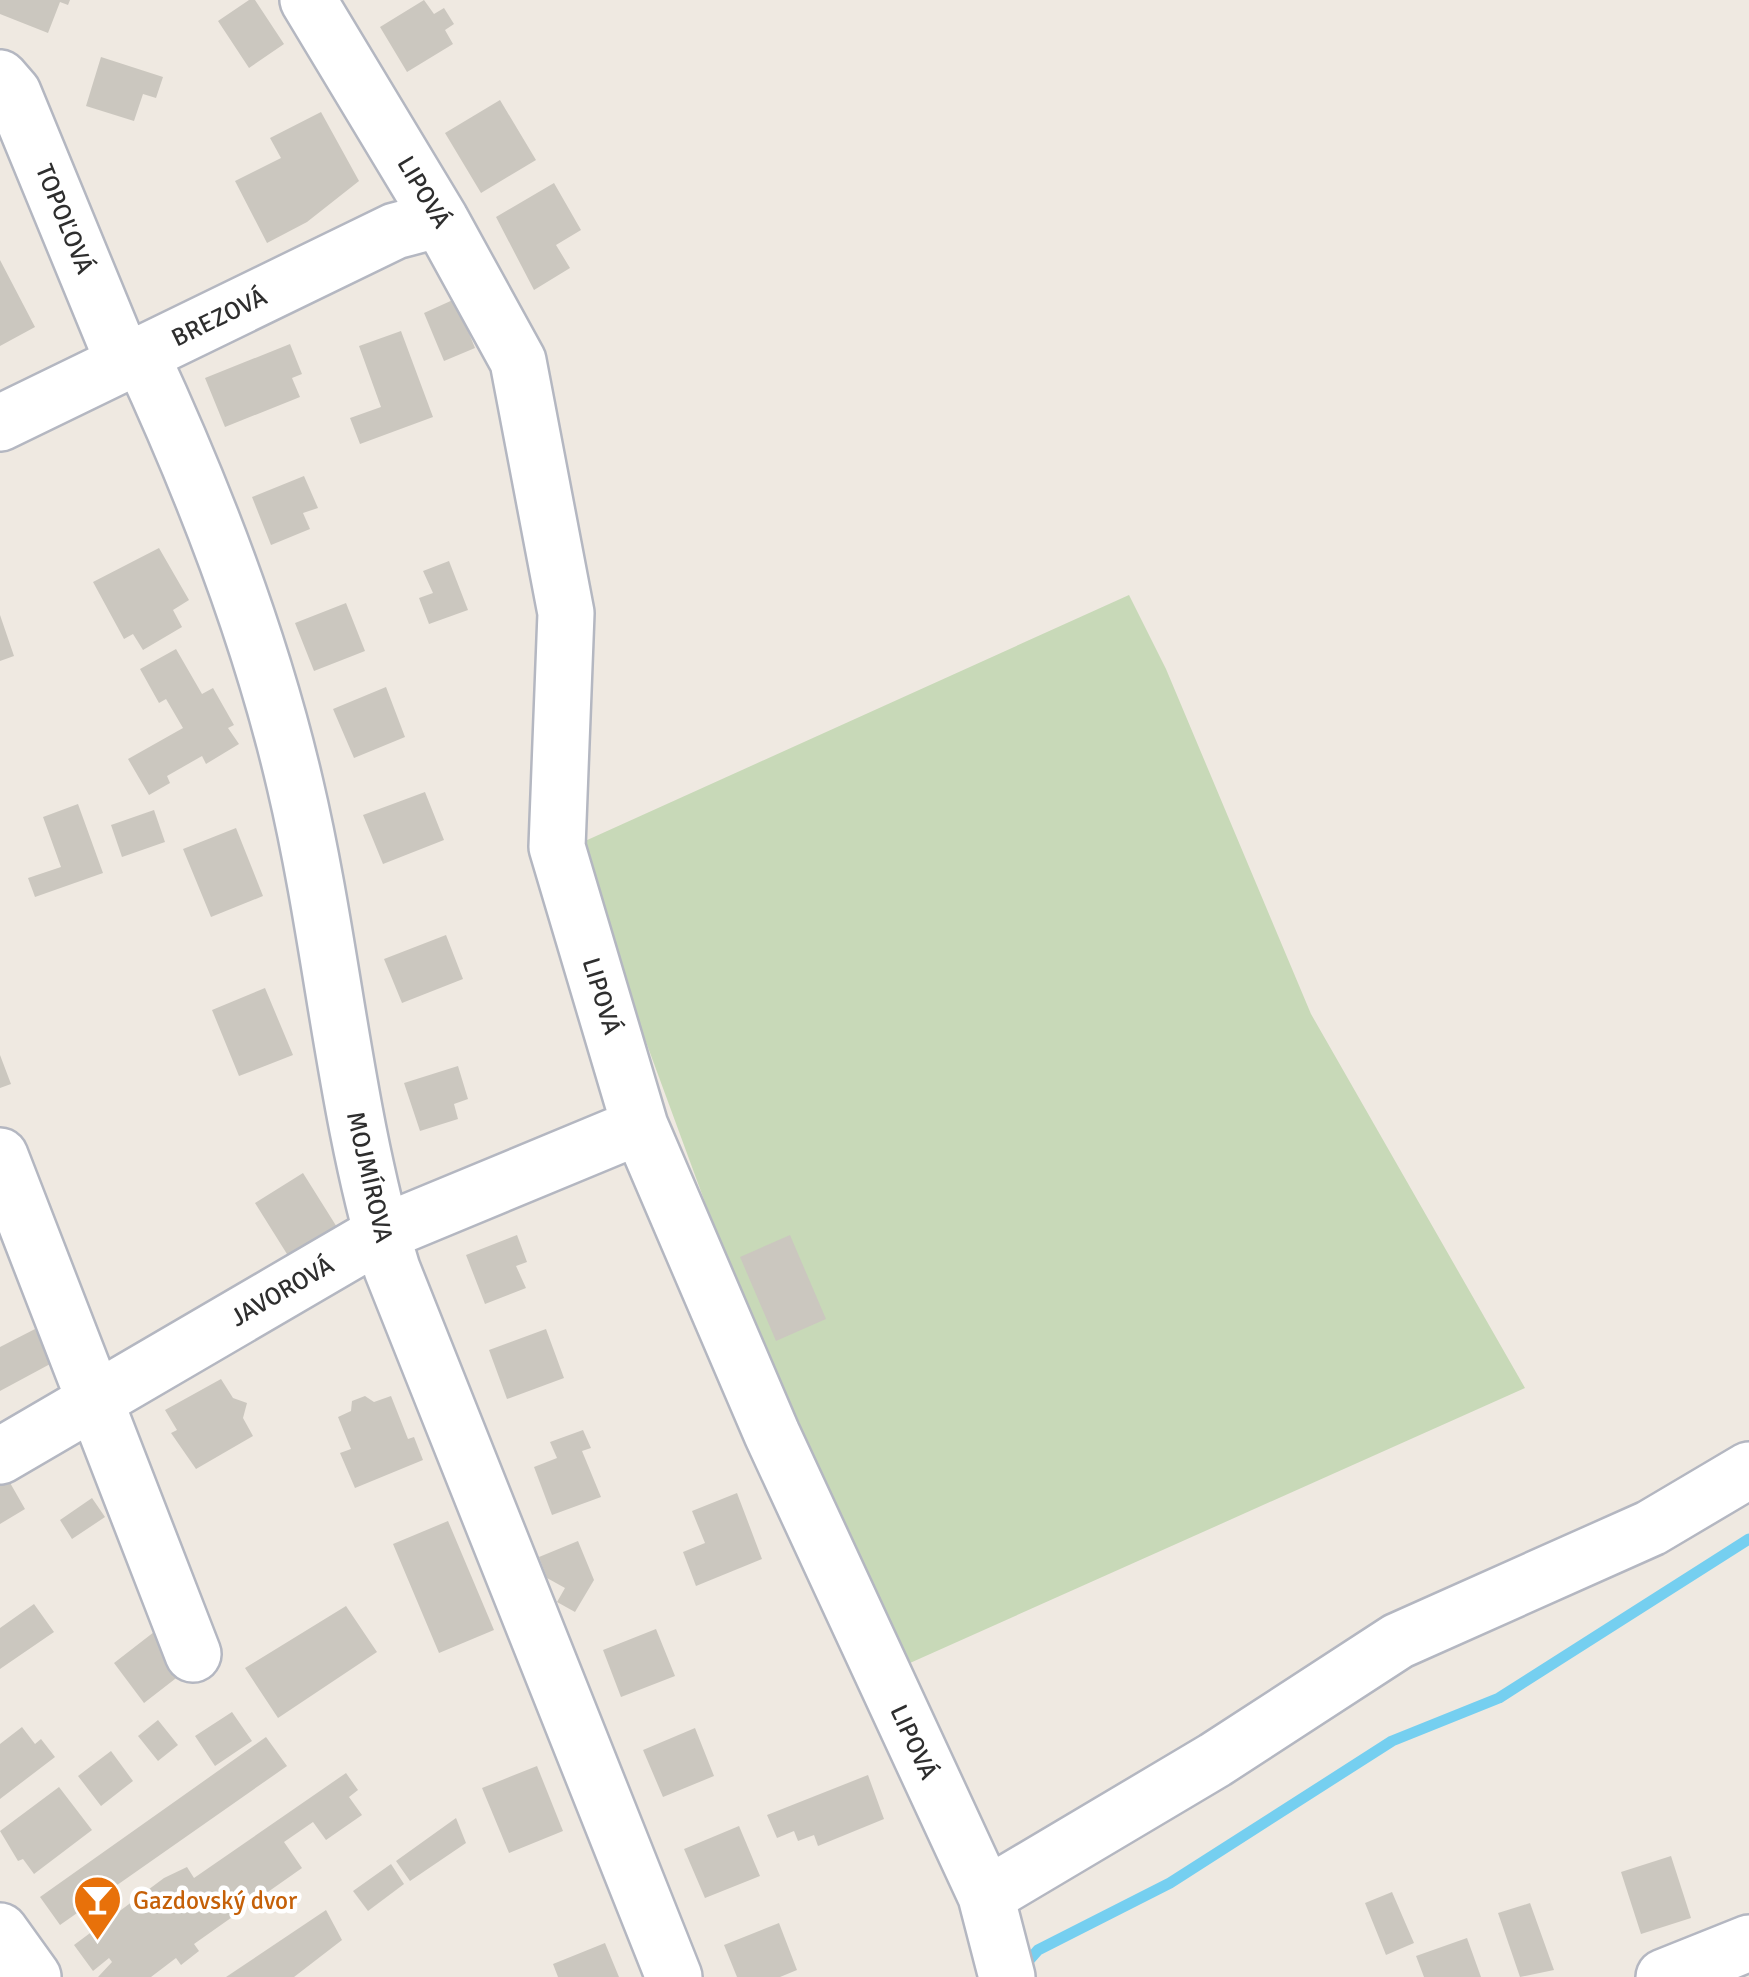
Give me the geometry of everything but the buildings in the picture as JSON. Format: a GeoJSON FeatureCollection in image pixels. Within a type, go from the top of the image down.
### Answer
{"type":"FeatureCollection","features":[{"type":"Feature","properties":{"kind":"street","name":"LIPOVÁ"},"geometry":{"type":"LineString","coordinates":[[308,0],[440,218],[518,361],[566,613],[557,846],[640,1126],[772,1434],[986,1896],[1004,1964]]}},
{"type":"Feature","properties":{"kind":"street","name":"TOPOĽOVÁ"},"geometry":{"type":"LineString","coordinates":[[0,78],[13,92],[132,359]]}},
{"type":"Feature","properties":{"kind":"street","name":"BREZOVÁ"},"geometry":{"type":"LineString","coordinates":[[0,424],[395,231],[440,218]]}},
{"type":"Feature","properties":{"kind":"street","name":"MOJMÍROVA"},"geometry":{"type":"LineString","coordinates":[[132,359],[238,595],[295,784],[369,1191],[382,1233],[674,1977]]}},
{"type":"Feature","properties":{"kind":"street","name":"JAVOROVÁ"},"geometry":{"type":"LineString","coordinates":[[0,1456],[382,1233],[640,1126]]}},
{"type":"Feature","properties":{"kind":"street"},"geometry":{"type":"LineString","coordinates":[[0,1156],[194,1654]]}},
{"type":"Feature","properties":{"kind":"street"},"geometry":{"type":"LineString","coordinates":[[986,1896],[1214,1760],[1398,1641],[1651,1528],[1749,1470]]}},
{"type":"Feature","properties":{"kind":"street"},"geometry":{"type":"LineString","coordinates":[[0,1931],[33,1977]]}},
{"type":"Feature","properties":{"kind":"street"},"geometry":{"type":"LineString","coordinates":[[1664,1977],[1749,1943]]}},
{"type":"Feature","properties":{"kind":"green space"},"geometry":{"type":"Polygon","coordinates":[[[1129,595],[1166,669],[1311,1014],[1525,1388],[901,1667],[717,1235],[574,846],[1129,595]]]}},
{"type":"Feature","properties":{"kind":"waterway"},"geometry":{"type":"LineString","coordinates":[[1023,1967],[1038,1950],[1170,1883],[1392,1741],[1499,1698],[1749,1539]]}},
{"type":"Feature","properties":{"kind":"place","name":"Gazdovský dvor"},"geometry":{"type":"Point","coordinates":[98,1942]}}]}
